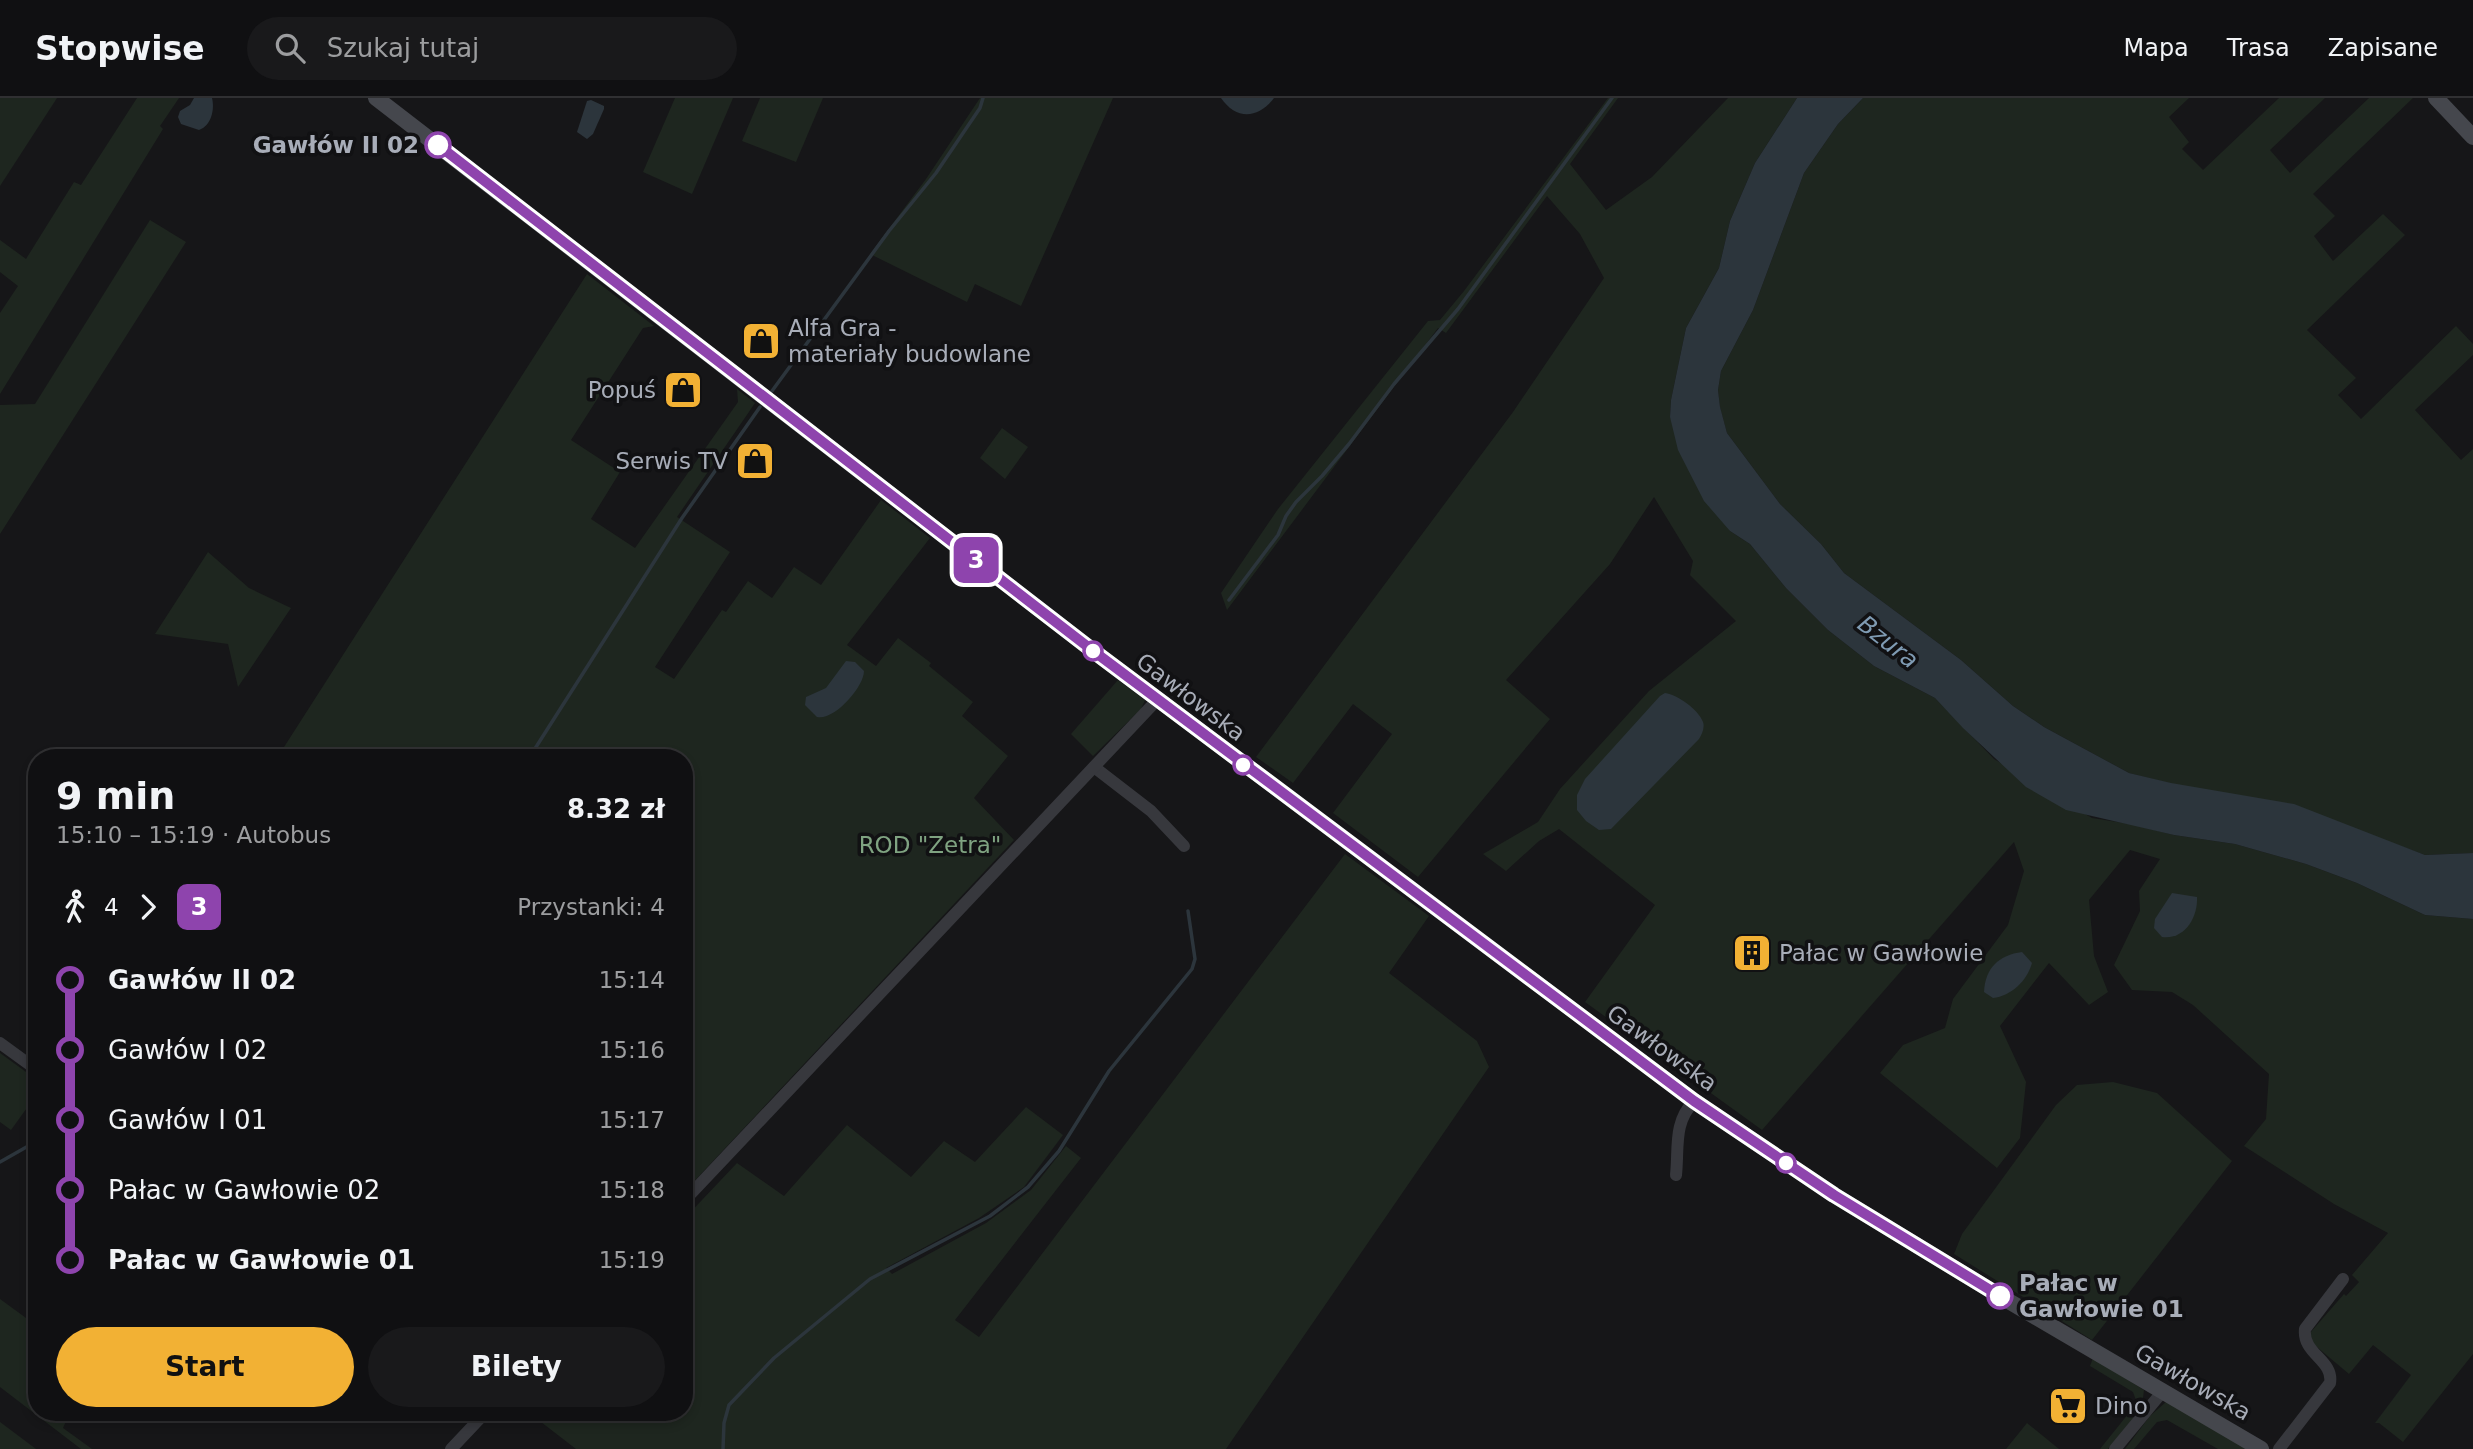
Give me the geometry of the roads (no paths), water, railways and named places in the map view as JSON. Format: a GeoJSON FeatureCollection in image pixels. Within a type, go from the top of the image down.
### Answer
{"type":"FeatureCollection","features":[{"type":"Feature","properties":{"kind":"street","name":"Gawłowska"},"geometry":{"type":"LineString","coordinates":[[376,98],[1070,633],[1694,1101],[1834,1195],[2261,1449]]}},
{"type":"Feature","properties":{"kind":"street"},"geometry":{"type":"LineString","coordinates":[[2436,98],[2473,137]]}},
{"type":"Feature","properties":{"kind":"street"},"geometry":{"type":"LineString","coordinates":[[693,1191],[1158,699]]}},
{"type":"Feature","properties":{"kind":"street"},"geometry":{"type":"LineString","coordinates":[[1094,767],[1151,811],[1184,846]]}},
{"type":"Feature","properties":{"kind":"street"},"geometry":{"type":"LineString","coordinates":[[0,1043],[28,1063]]}},
{"type":"Feature","properties":{"kind":"street"},"geometry":{"type":"LineString","coordinates":[[1676,1175],[1678,1125],[1694,1101]]}},
{"type":"Feature","properties":{"kind":"street"},"geometry":{"type":"LineString","coordinates":[[2279,1449],[2330,1383],[2329,1371],[2305,1344],[2305,1329],[2343,1279]]}},
{"type":"Feature","properties":{"kind":"street"},"geometry":{"type":"LineString","coordinates":[[2115,1449],[2163,1391]]}},
{"type":"Feature","properties":{"kind":"street"},"geometry":{"type":"LineString","coordinates":[[451,1449],[477,1421]]}},
{"type":"Feature","properties":{"kind":"water"},"geometry":{"type":"Polygon","coordinates":[[[194,98],[212,98],[213,103],[209,121],[199,130],[181,124],[178,117],[180,111],[190,105],[194,98]]]}},
{"type":"Feature","properties":{"kind":"water"},"geometry":{"type":"Polygon","coordinates":[[[1221,98],[1274,98],[1261,110],[1247,114],[1233,110],[1221,98]]]}},
{"type":"Feature","properties":{"kind":"water","name":"Bzura"},"geometry":{"type":"Polygon","coordinates":[[[1797,98],[1863,98],[1838,124],[1804,173],[1753,310],[1721,371],[1718,390],[1727,433],[1780,504],[1821,544],[1844,573],[1961,660],[2013,706],[2044,727],[2129,773],[2294,804],[2425,855],[2473,853],[2473,919],[2425,915],[2357,883],[2306,864],[2235,844],[2174,835],[2066,810],[2026,787],[1935,698],[1874,666],[1828,630],[1786,588],[1750,544],[1730,531],[1704,501],[1678,450],[1670,417],[1686,328],[1719,268],[1730,221],[1755,163],[1797,98]]]}},
{"type":"Feature","properties":{"kind":"water"},"geometry":{"type":"Polygon","coordinates":[[[587,101],[604,106],[604,109],[593,134],[587,139],[577,132],[587,101]]]}},
{"type":"Feature","properties":{"kind":"water"},"geometry":{"type":"Polygon","coordinates":[[[846,661],[855,662],[864,671],[859,686],[847,702],[832,714],[817,717],[805,705],[806,697],[826,688],[846,661]]]}},
{"type":"Feature","properties":{"kind":"water"},"geometry":{"type":"Polygon","coordinates":[[[1665,693],[1681,700],[1697,712],[1704,724],[1701,735],[1611,829],[1599,830],[1577,810],[1577,795],[1585,779],[1665,693]]]}},
{"type":"Feature","properties":{"kind":"water"},"geometry":{"type":"Polygon","coordinates":[[[2172,893],[2197,897],[2197,905],[2192,919],[2183,931],[2170,937],[2162,937],[2154,928],[2155,919],[2172,893]]]}},
{"type":"Feature","properties":{"kind":"water"},"geometry":{"type":"Polygon","coordinates":[[[2022,952],[2032,963],[2022,981],[2012,991],[2000,997],[1993,998],[1984,992],[1987,976],[1995,964],[2006,956],[2022,952]]]}},
{"type":"Feature","properties":{"kind":"waterway"},"geometry":{"type":"LineString","coordinates":[[772,391],[889,231],[936,173],[980,108],[983,98]]}},
{"type":"Feature","properties":{"kind":"waterway"},"geometry":{"type":"LineString","coordinates":[[1229,600],[1278,535],[1296,502],[1349,444],[1394,384],[1458,309],[1612,98]]}},
{"type":"Feature","properties":{"kind":"waterway"},"geometry":{"type":"LineString","coordinates":[[535,749],[682,518],[760,407]]}},
{"type":"Feature","properties":{"kind":"waterway"},"geometry":{"type":"LineString","coordinates":[[723,1449],[724,1423],[729,1405],[774,1358],[870,1279],[990,1216],[1028,1187],[1059,1151],[1109,1071],[1192,969],[1195,959],[1188,911]]}},
{"type":"Feature","properties":{"kind":"waterway"},"geometry":{"type":"LineString","coordinates":[[0,1162],[28,1146]]}},
{"type":"Feature","properties":{"kind":"place","name":"Gawłów II 02"},"geometry":{"type":"Point","coordinates":[438,145]}},
{"type":"Feature","properties":{"kind":"place","name":"Alfa Gra - materiały budowlane"},"geometry":{"type":"Point","coordinates":[761,341]}},
{"type":"Feature","properties":{"kind":"place","name":"Popuś"},"geometry":{"type":"Point","coordinates":[683,390]}},
{"type":"Feature","properties":{"kind":"place","name":"Serwis TV"},"geometry":{"type":"Point","coordinates":[755,461]}},
{"type":"Feature","properties":{"kind":"place","name":"Pałac w Gawłowie"},"geometry":{"type":"Point","coordinates":[1752,953]}},
{"type":"Feature","properties":{"kind":"place","name":"Pałac w Gawłowie 01"},"geometry":{"type":"Point","coordinates":[2000,1296]}},
{"type":"Feature","properties":{"kind":"place","name":"Dino"},"geometry":{"type":"Point","coordinates":[2068,1406]}},
{"type":"Feature","properties":{"kind":"park label","name":"ROD \"Zetra\""},"geometry":{"type":"Point","coordinates":[930,845]}}]}
